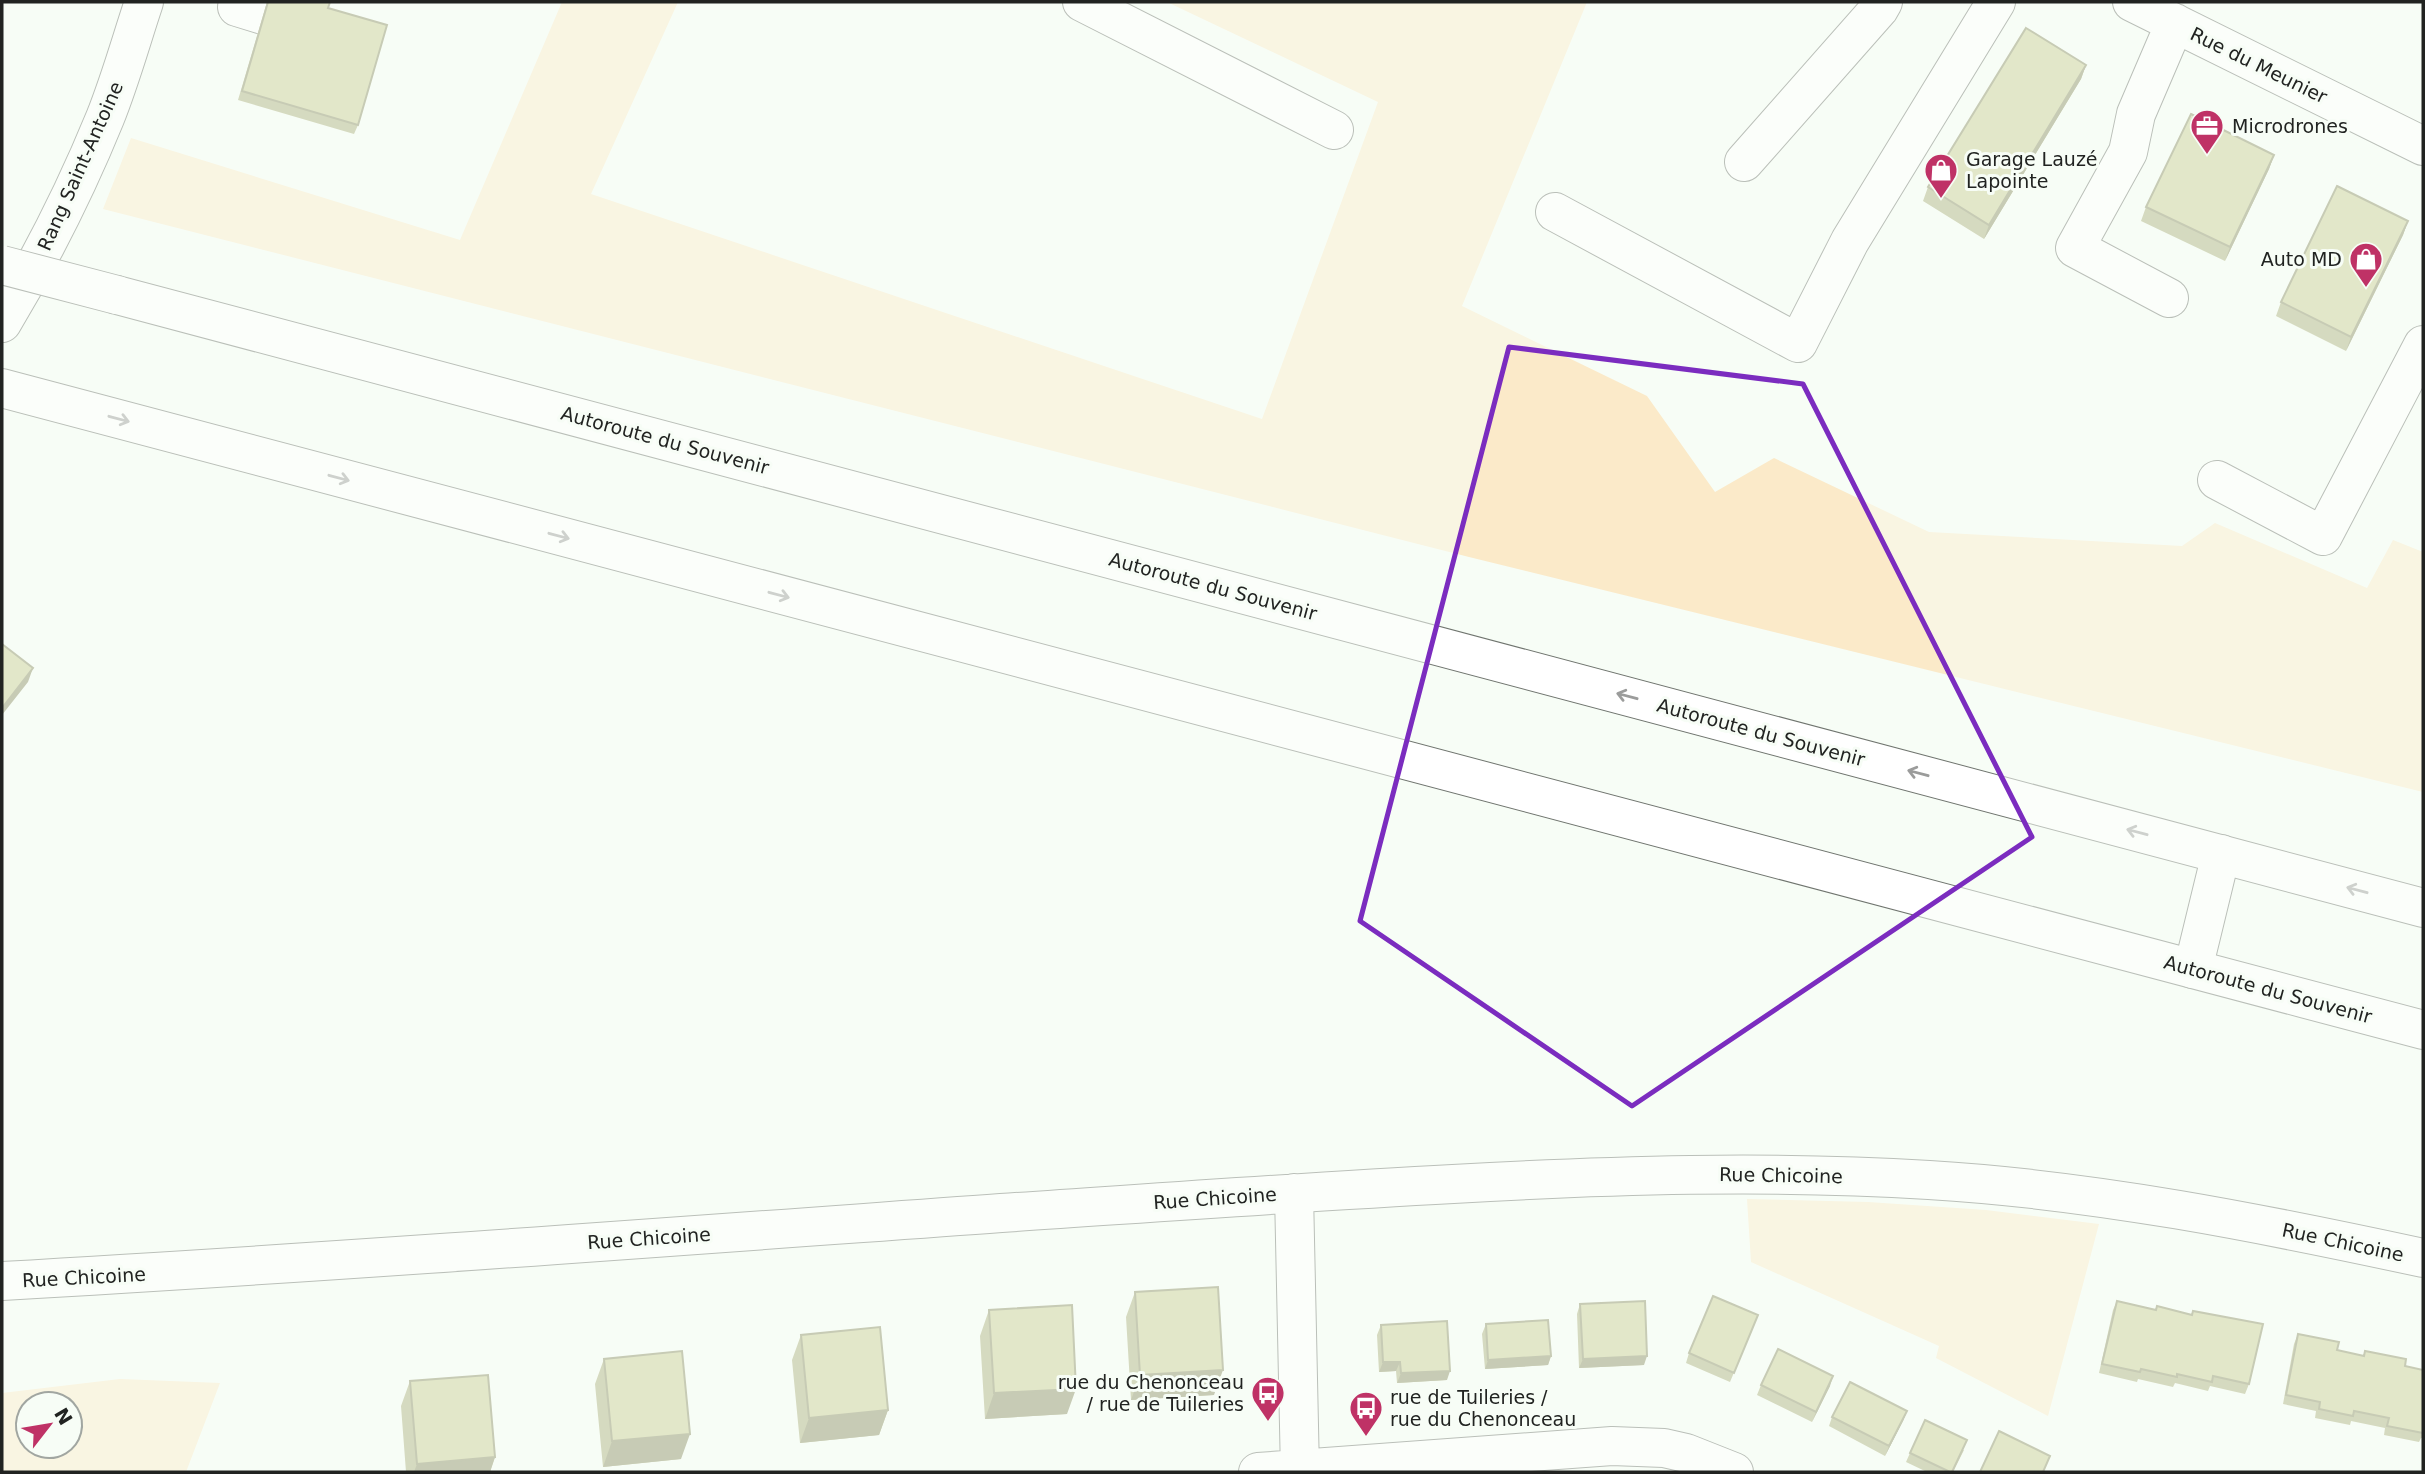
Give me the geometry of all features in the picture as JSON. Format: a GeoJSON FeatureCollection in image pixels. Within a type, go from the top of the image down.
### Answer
{"type":"FeatureCollection","features":[{"type":"Feature","properties":{"kind":"main road","name":"Rang Saint-Antoine"},"geometry":{"type":"LineString","coordinates":[[2,324],[41,256],[80,175],[106,116],[144,2]]}},
{"type":"Feature","properties":{"kind":"main road"},"geometry":{"type":"LineString","coordinates":[[1082,2],[1334,130]]}},
{"type":"Feature","properties":{"kind":"main road"},"geometry":{"type":"LineString","coordinates":[[1744,162],[1880,9],[1883,2]]}},
{"type":"Feature","properties":{"kind":"main road"},"geometry":{"type":"LineString","coordinates":[[1555,212],[1798,343],[1850,240],[1996,2]]}},
{"type":"Feature","properties":{"kind":"main road"},"geometry":{"type":"LineString","coordinates":[[2157,10],[2128,152],[2075,248],[2169,298]]}},
{"type":"Feature","properties":{"kind":"main road","name":"Rue du Meunier"},"geometry":{"type":"LineString","coordinates":[[2157,10],[2423,146]]}},
{"type":"Feature","properties":{"kind":"main road","name":"Autoroute du Souvenir"},"geometry":{"type":"LineString","coordinates":[[2,265],[2423,908]]}},
{"type":"Feature","properties":{"kind":"main road"},"geometry":{"type":"LineString","coordinates":[[2217,480],[2323,536],[2423,345]]}},
{"type":"Feature","properties":{"kind":"main road","name":"Autoroute du Souvenir"},"geometry":{"type":"LineString","coordinates":[[2,388],[2423,1030]]}},
{"type":"Feature","properties":{"kind":"main road"},"geometry":{"type":"LineString","coordinates":[[2193,969],[2221,854]]}},
{"type":"Feature","properties":{"kind":"main road","name":"Rue Chicoine"},"geometry":{"type":"LineString","coordinates":[[2,1281],[272,1265],[1294,1193],[1683,1174],[1825,1175],[1936,1180],[2182,1210],[2423,1258]]}},
{"type":"Feature","properties":{"kind":"main road"},"geometry":{"type":"LineString","coordinates":[[1294,1193],[1300,1471]]}},
{"type":"Feature","properties":{"kind":"main road"},"geometry":{"type":"LineString","coordinates":[[1258,1472],[1612,1446],[1664,1448],[1686,1453],[1734,1472]]}},
{"type":"Feature","properties":{"kind":"highlighted area"},"geometry":{"type":"Polygon","coordinates":[[[1509,347],[1803,384],[2032,837],[1632,1106],[1360,921],[1509,347]]]}},
{"type":"Feature","properties":{"kind":"shaded area"},"geometry":{"type":"Polygon","coordinates":[[[562,2],[678,2],[591,194],[1262,419],[1378,102],[1167,2],[1587,2],[1462,306],[1647,396],[1715,492],[1774,458],[1929,532],[2182,546],[2215,523],[2367,588],[2393,540],[2423,552],[2423,792],[1469,557],[103,209],[131,138],[460,240],[562,2]]]}},
{"type":"Feature","properties":{"kind":"shaded area"},"geometry":{"type":"Polygon","coordinates":[[[1747,1199],[1868,1202],[1986,1210],[2099,1224],[2048,1416],[1936,1358],[1939,1346],[1751,1262],[1747,1199]]]}},
{"type":"Feature","properties":{"kind":"shaded area"},"geometry":{"type":"Polygon","coordinates":[[[120,1379],[220,1383],[186,1472],[2,1472],[2,1393],[14,1392],[14,1460],[84,1460],[84,1390],[27,1390],[120,1379]]]}},
{"type":"Feature","properties":{"kind":"building"},"geometry":{"type":"Polygon","coordinates":[[[268,2],[330,2],[328,8],[387,25],[358,125],[242,91],[268,2]]]}},
{"type":"Feature","properties":{"kind":"building"},"geometry":{"type":"Polygon","coordinates":[[[2026,28],[2086,65],[1989,225],[1928,187],[2026,28]]]}},
{"type":"Feature","properties":{"kind":"building"},"geometry":{"type":"Polygon","coordinates":[[[2191,114],[2274,155],[2230,247],[2146,207],[2191,114]]]}},
{"type":"Feature","properties":{"kind":"building"},"geometry":{"type":"Polygon","coordinates":[[[2337,186],[2408,221],[2351,337],[2281,302],[2337,186]]]}},
{"type":"Feature","properties":{"kind":"building"},"geometry":{"type":"Polygon","coordinates":[[[2,644],[33,668],[2,708],[2,644]]]}},
{"type":"Feature","properties":{"kind":"building"},"geometry":{"type":"Polygon","coordinates":[[[1218,1287],[1223,1370],[1140,1375],[1135,1292],[1218,1287]]]}},
{"type":"Feature","properties":{"kind":"building"},"geometry":{"type":"Polygon","coordinates":[[[1713,1296],[1758,1315],[1734,1373],[1689,1353],[1713,1296]]]}},
{"type":"Feature","properties":{"kind":"building"},"geometry":{"type":"Polygon","coordinates":[[[1645,1301],[1647,1356],[1583,1359],[1580,1304],[1645,1301]]]}},
{"type":"Feature","properties":{"kind":"building"},"geometry":{"type":"Polygon","coordinates":[[[2117,1301],[2156,1310],[2157,1306],[2192,1315],[2193,1311],[2263,1324],[2249,1384],[2213,1376],[2212,1382],[2177,1374],[2177,1377],[2102,1364],[2117,1301]]]}},
{"type":"Feature","properties":{"kind":"building"},"geometry":{"type":"Polygon","coordinates":[[[1072,1305],[1076,1389],[994,1393],[989,1310],[1072,1305]]]}},
{"type":"Feature","properties":{"kind":"building"},"geometry":{"type":"Polygon","coordinates":[[[1548,1320],[1551,1356],[1488,1360],[1486,1324],[1548,1320]]]}},
{"type":"Feature","properties":{"kind":"building"},"geometry":{"type":"Polygon","coordinates":[[[1447,1321],[1450,1371],[1401,1373],[1400,1362],[1383,1362],[1381,1325],[1447,1321]]]}},
{"type":"Feature","properties":{"kind":"building"},"geometry":{"type":"Polygon","coordinates":[[[880,1327],[888,1410],[809,1418],[801,1335],[880,1327]]]}},
{"type":"Feature","properties":{"kind":"building"},"geometry":{"type":"Polygon","coordinates":[[[2298,1334],[2339,1342],[2337,1350],[2364,1356],[2365,1351],[2406,1359],[2405,1366],[2423,1370],[2423,1433],[2387,1426],[2389,1418],[2354,1411],[2353,1416],[2319,1409],[2320,1402],[2286,1395],[2298,1334]]]}},
{"type":"Feature","properties":{"kind":"building"},"geometry":{"type":"Polygon","coordinates":[[[1778,1349],[1833,1376],[1816,1412],[1761,1385],[1778,1349]]]}},
{"type":"Feature","properties":{"kind":"building"},"geometry":{"type":"Polygon","coordinates":[[[682,1351],[690,1434],[612,1441],[604,1359],[682,1351]]]}},
{"type":"Feature","properties":{"kind":"building"},"geometry":{"type":"Polygon","coordinates":[[[488,1375],[495,1457],[417,1464],[410,1381],[488,1375]]]}},
{"type":"Feature","properties":{"kind":"building"},"geometry":{"type":"Polygon","coordinates":[[[1850,1382],[1907,1411],[1889,1446],[1832,1417],[1850,1382]]]}},
{"type":"Feature","properties":{"kind":"building"},"geometry":{"type":"Polygon","coordinates":[[[1925,1420],[1967,1440],[1952,1472],[1910,1453],[1925,1420]]]}},
{"type":"Feature","properties":{"kind":"building"},"geometry":{"type":"Polygon","coordinates":[[[1999,1431],[2050,1456],[2043,1472],[1980,1472],[1999,1431]]]}},
{"type":"Feature","properties":{"kind":"place","name":"Microdrones"},"geometry":{"type":"Point","coordinates":[2207,156]}},
{"type":"Feature","properties":{"kind":"place","name":"Garage Lauzé Lapointe"},"geometry":{"type":"Point","coordinates":[1941,200]}},
{"type":"Feature","properties":{"kind":"place","name":"Auto MD"},"geometry":{"type":"Point","coordinates":[2366,289]}},
{"type":"Feature","properties":{"kind":"place","name":"rue du Chenonceau / rue de Tuileries"},"geometry":{"type":"Point","coordinates":[1268,1423]}},
{"type":"Feature","properties":{"kind":"place","name":"rue de Tuileries / rue du Chenonceau"},"geometry":{"type":"Point","coordinates":[1366,1438]}}]}
